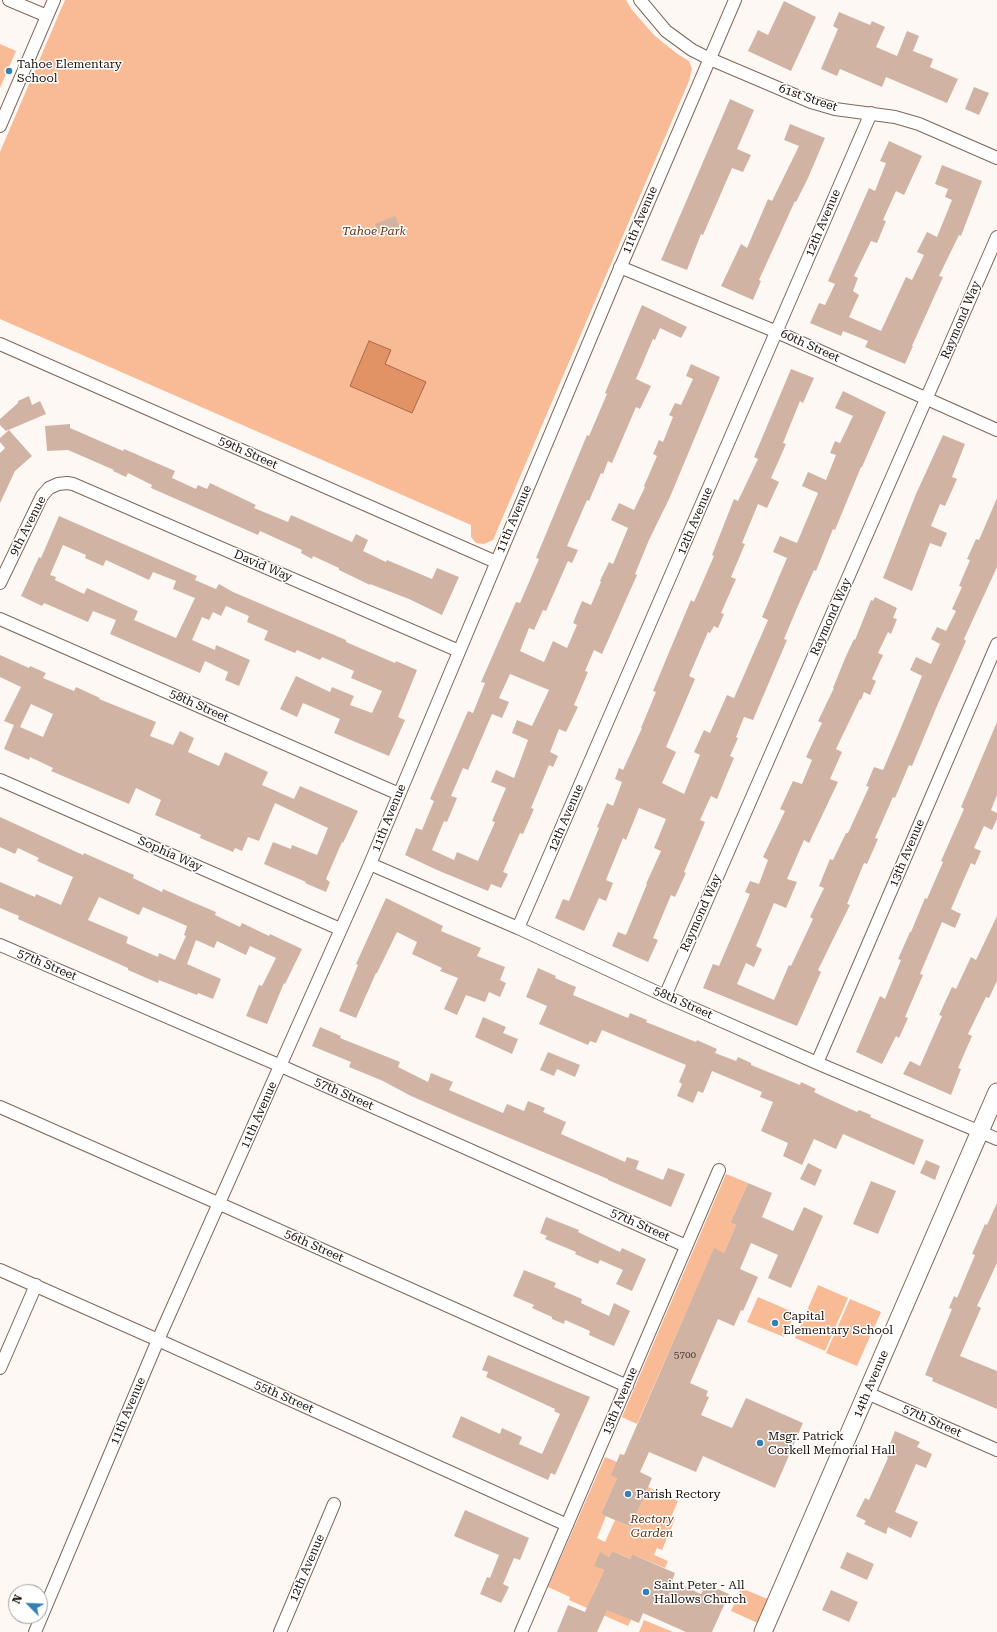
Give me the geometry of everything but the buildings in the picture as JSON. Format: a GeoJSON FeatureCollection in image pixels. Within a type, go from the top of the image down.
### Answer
{"type":"FeatureCollection","features":[{"type":"Feature","properties":{"kind":"street"},"geometry":{"type":"LineString","coordinates":[[9,0],[46,16]]}},
{"type":"Feature","properties":{"kind":"street"},"geometry":{"type":"LineString","coordinates":[[0,126],[54,0]]}},
{"type":"Feature","properties":{"kind":"street","name":"61st Street"},"geometry":{"type":"LineString","coordinates":[[640,0],[666,31],[692,50],[710,59],[810,102],[835,109],[895,117],[919,124],[997,158]]}},
{"type":"Feature","properties":{"kind":"street","name":"11th Avenue"},"geometry":{"type":"LineString","coordinates":[[35,1632],[158,1340],[220,1204],[340,929],[370,864],[398,794],[620,267],[735,0]]}},
{"type":"Feature","properties":{"kind":"street","name":"12th Avenue"},"geometry":{"type":"LineString","coordinates":[[518,928],[871,113]]}},
{"type":"Feature","properties":{"kind":"street","name":"Raymond Way"},"geometry":{"type":"LineString","coordinates":[[665,996],[997,237]]}},
{"type":"Feature","properties":{"kind":"street","name":"60th Street"},"geometry":{"type":"LineString","coordinates":[[620,267],[777,332],[997,430]]}},
{"type":"Feature","properties":{"kind":"street","name":"59th Street"},"geometry":{"type":"LineString","coordinates":[[0,344],[496,562]]}},
{"type":"Feature","properties":{"kind":"street","name":"9th Avenue"},"geometry":{"type":"LineString","coordinates":[[0,583],[42,496],[49,488],[58,484],[67,483]]}},
{"type":"Feature","properties":{"kind":"street","name":"David Way"},"geometry":{"type":"LineString","coordinates":[[67,483],[73,484],[459,651]]}},
{"type":"Feature","properties":{"kind":"street","name":"58th Street"},"geometry":{"type":"LineString","coordinates":[[0,618],[398,794]]}},
{"type":"Feature","properties":{"kind":"street","name":"13th Avenue"},"geometry":{"type":"LineString","coordinates":[[817,1063],[997,644]]}},
{"type":"Feature","properties":{"kind":"street","name":"Sophia Way"},"geometry":{"type":"LineString","coordinates":[[0,780],[340,929]]}},
{"type":"Feature","properties":{"kind":"street","name":"58th Street"},"geometry":{"type":"LineString","coordinates":[[370,864],[518,928],[665,996],[817,1063],[997,1139]]}},
{"type":"Feature","properties":{"kind":"street","name":"57th Street"},"geometry":{"type":"LineString","coordinates":[[0,945],[281,1066],[686,1246]]}},
{"type":"Feature","properties":{"kind":"street","name":"14th Avenue"},"geometry":{"type":"LineString","coordinates":[[763,1632],[997,1092]]}},
{"type":"Feature","properties":{"kind":"street","name":"56th Street"},"geometry":{"type":"LineString","coordinates":[[0,1108],[220,1204],[627,1386]]}},
{"type":"Feature","properties":{"kind":"street","name":"13th Avenue"},"geometry":{"type":"LineString","coordinates":[[521,1632],[718,1170]]}},
{"type":"Feature","properties":{"kind":"street","name":"55th Street"},"geometry":{"type":"LineString","coordinates":[[0,1270],[567,1525]]}},
{"type":"Feature","properties":{"kind":"street"},"geometry":{"type":"LineString","coordinates":[[0,1368],[36,1286]]}},
{"type":"Feature","properties":{"kind":"street","name":"57th Street"},"geometry":{"type":"LineString","coordinates":[[867,1392],[997,1450]]}},
{"type":"Feature","properties":{"kind":"street","name":"12th Avenue"},"geometry":{"type":"LineString","coordinates":[[280,1632],[334,1504]]}},
{"type":"Feature","properties":{"kind":"green space","name":"Tahoe Park"},"geometry":{"type":"Polygon","coordinates":[[[65,0],[626,0],[632,10],[655,36],[676,53],[689,61],[692,69],[689,81],[493,540],[484,544],[476,543],[471,537],[471,525],[0,319],[0,152],[65,0]]]}},
{"type":"Feature","properties":{"kind":"green space"},"geometry":{"type":"Polygon","coordinates":[[[0,44],[16,51],[0,88],[0,44]]]}},
{"type":"Feature","properties":{"kind":"green space"},"geometry":{"type":"Polygon","coordinates":[[[726,1174],[748,1183],[730,1223],[736,1225],[724,1253],[714,1249],[637,1424],[622,1417],[726,1174]]]}},
{"type":"Feature","properties":{"kind":"green space"},"geometry":{"type":"Polygon","coordinates":[[[818,1285],[848,1298],[825,1351],[795,1338],[818,1285]]]}},
{"type":"Feature","properties":{"kind":"green space"},"geometry":{"type":"Polygon","coordinates":[[[758,1297],[795,1313],[784,1337],[747,1322],[758,1297]]]}},
{"type":"Feature","properties":{"kind":"green space"},"geometry":{"type":"Polygon","coordinates":[[[850,1299],[881,1312],[857,1366],[826,1353],[850,1299]]]}},
{"type":"Feature","properties":{"kind":"green space","name":"Rectory Garden"},"geometry":{"type":"Polygon","coordinates":[[[605,1457],[617,1462],[617,1478],[601,1514],[606,1516],[597,1538],[605,1542],[615,1520],[631,1527],[648,1487],[678,1501],[671,1517],[675,1519],[662,1550],[657,1548],[654,1555],[668,1561],[665,1568],[632,1554],[630,1559],[612,1551],[609,1557],[600,1553],[595,1566],[604,1570],[593,1594],[631,1620],[628,1626],[569,1600],[570,1597],[548,1587],[605,1457]]]}},
{"type":"Feature","properties":{"kind":"green space"},"geometry":{"type":"Polygon","coordinates":[[[741,1588],[770,1600],[760,1624],[731,1611],[741,1588]]]}},
{"type":"Feature","properties":{"kind":"green space"},"geometry":{"type":"Polygon","coordinates":[[[644,1620],[673,1632],[639,1632],[644,1620]]]}},
{"type":"Feature","properties":{"kind":"shaded area"},"geometry":{"type":"Polygon","coordinates":[[[369,341],[391,350],[385,364],[426,382],[412,413],[350,386],[369,341]]]}},
{"type":"Feature","properties":{"kind":"place","name":"Tahoe Elementary School"},"geometry":{"type":"Point","coordinates":[9,71]}},
{"type":"Feature","properties":{"kind":"place","name":"Capital Elementary School"},"geometry":{"type":"Point","coordinates":[775,1323]}},
{"type":"Feature","properties":{"kind":"place","name":"Msgr. Patrick Corkell Memorial Hall"},"geometry":{"type":"Point","coordinates":[760,1443]}},
{"type":"Feature","properties":{"kind":"place","name":"Parish Rectory"},"geometry":{"type":"Point","coordinates":[628,1494]}},
{"type":"Feature","properties":{"kind":"place","name":"Saint Peter - All Hallows Church"},"geometry":{"type":"Point","coordinates":[646,1592]}}]}
